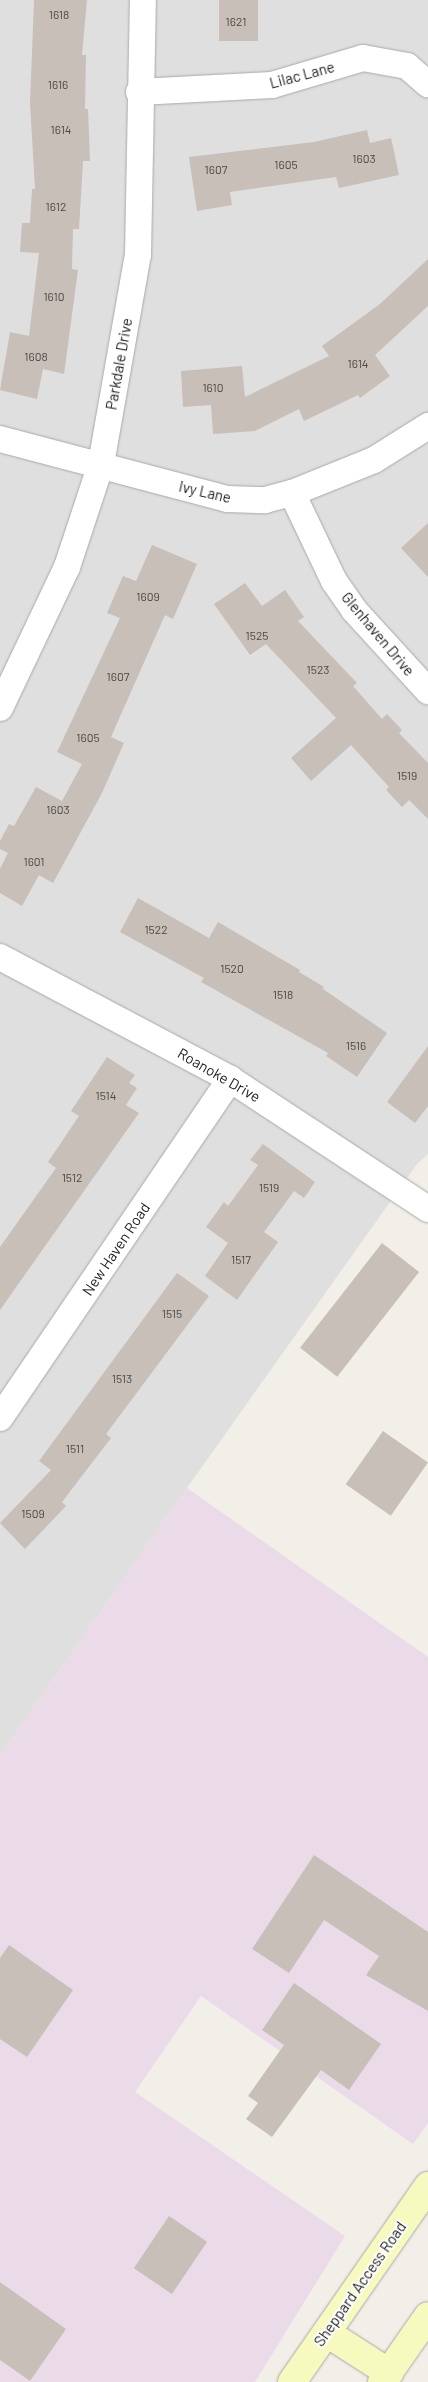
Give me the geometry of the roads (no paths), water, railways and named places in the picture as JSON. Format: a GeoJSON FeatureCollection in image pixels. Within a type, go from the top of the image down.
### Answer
{"type":"FeatureCollection","features":[{"type":"Feature","properties":{"kind":"main road","name":"Sheppard Access Road"},"geometry":{"type":"LineString","coordinates":[[292,2382],[428,2186]]}},
{"type":"Feature","properties":{"kind":"main road"},"geometry":{"type":"LineString","coordinates":[[326,2333],[385,2377],[428,2316]]}},
{"type":"Feature","properties":{"kind":"street","name":"Parkdale Drive"},"geometry":{"type":"LineString","coordinates":[[0,708],[67,566],[101,464],[138,255],[139,92],[143,0]]}},
{"type":"Feature","properties":{"kind":"street","name":"Lilac Lane"},"geometry":{"type":"LineString","coordinates":[[139,92],[272,84],[363,58],[407,66],[428,84]]}},
{"type":"Feature","properties":{"kind":"street","name":"Ivy Lane"},"geometry":{"type":"LineString","coordinates":[[0,439],[101,464],[227,499],[265,500],[292,493],[374,460],[428,426]]}},
{"type":"Feature","properties":{"kind":"street","name":"Glenhaven Drive"},"geometry":{"type":"LineString","coordinates":[[292,493],[334,581],[354,610],[428,691]]}},
{"type":"Feature","properties":{"kind":"street","name":"Roanoke Drive"},"geometry":{"type":"LineString","coordinates":[[0,957],[230,1079],[428,1209]]}},
{"type":"Feature","properties":{"kind":"street","name":"New Haven Road"},"geometry":{"type":"LineString","coordinates":[[0,1418],[230,1079]]}}]}
